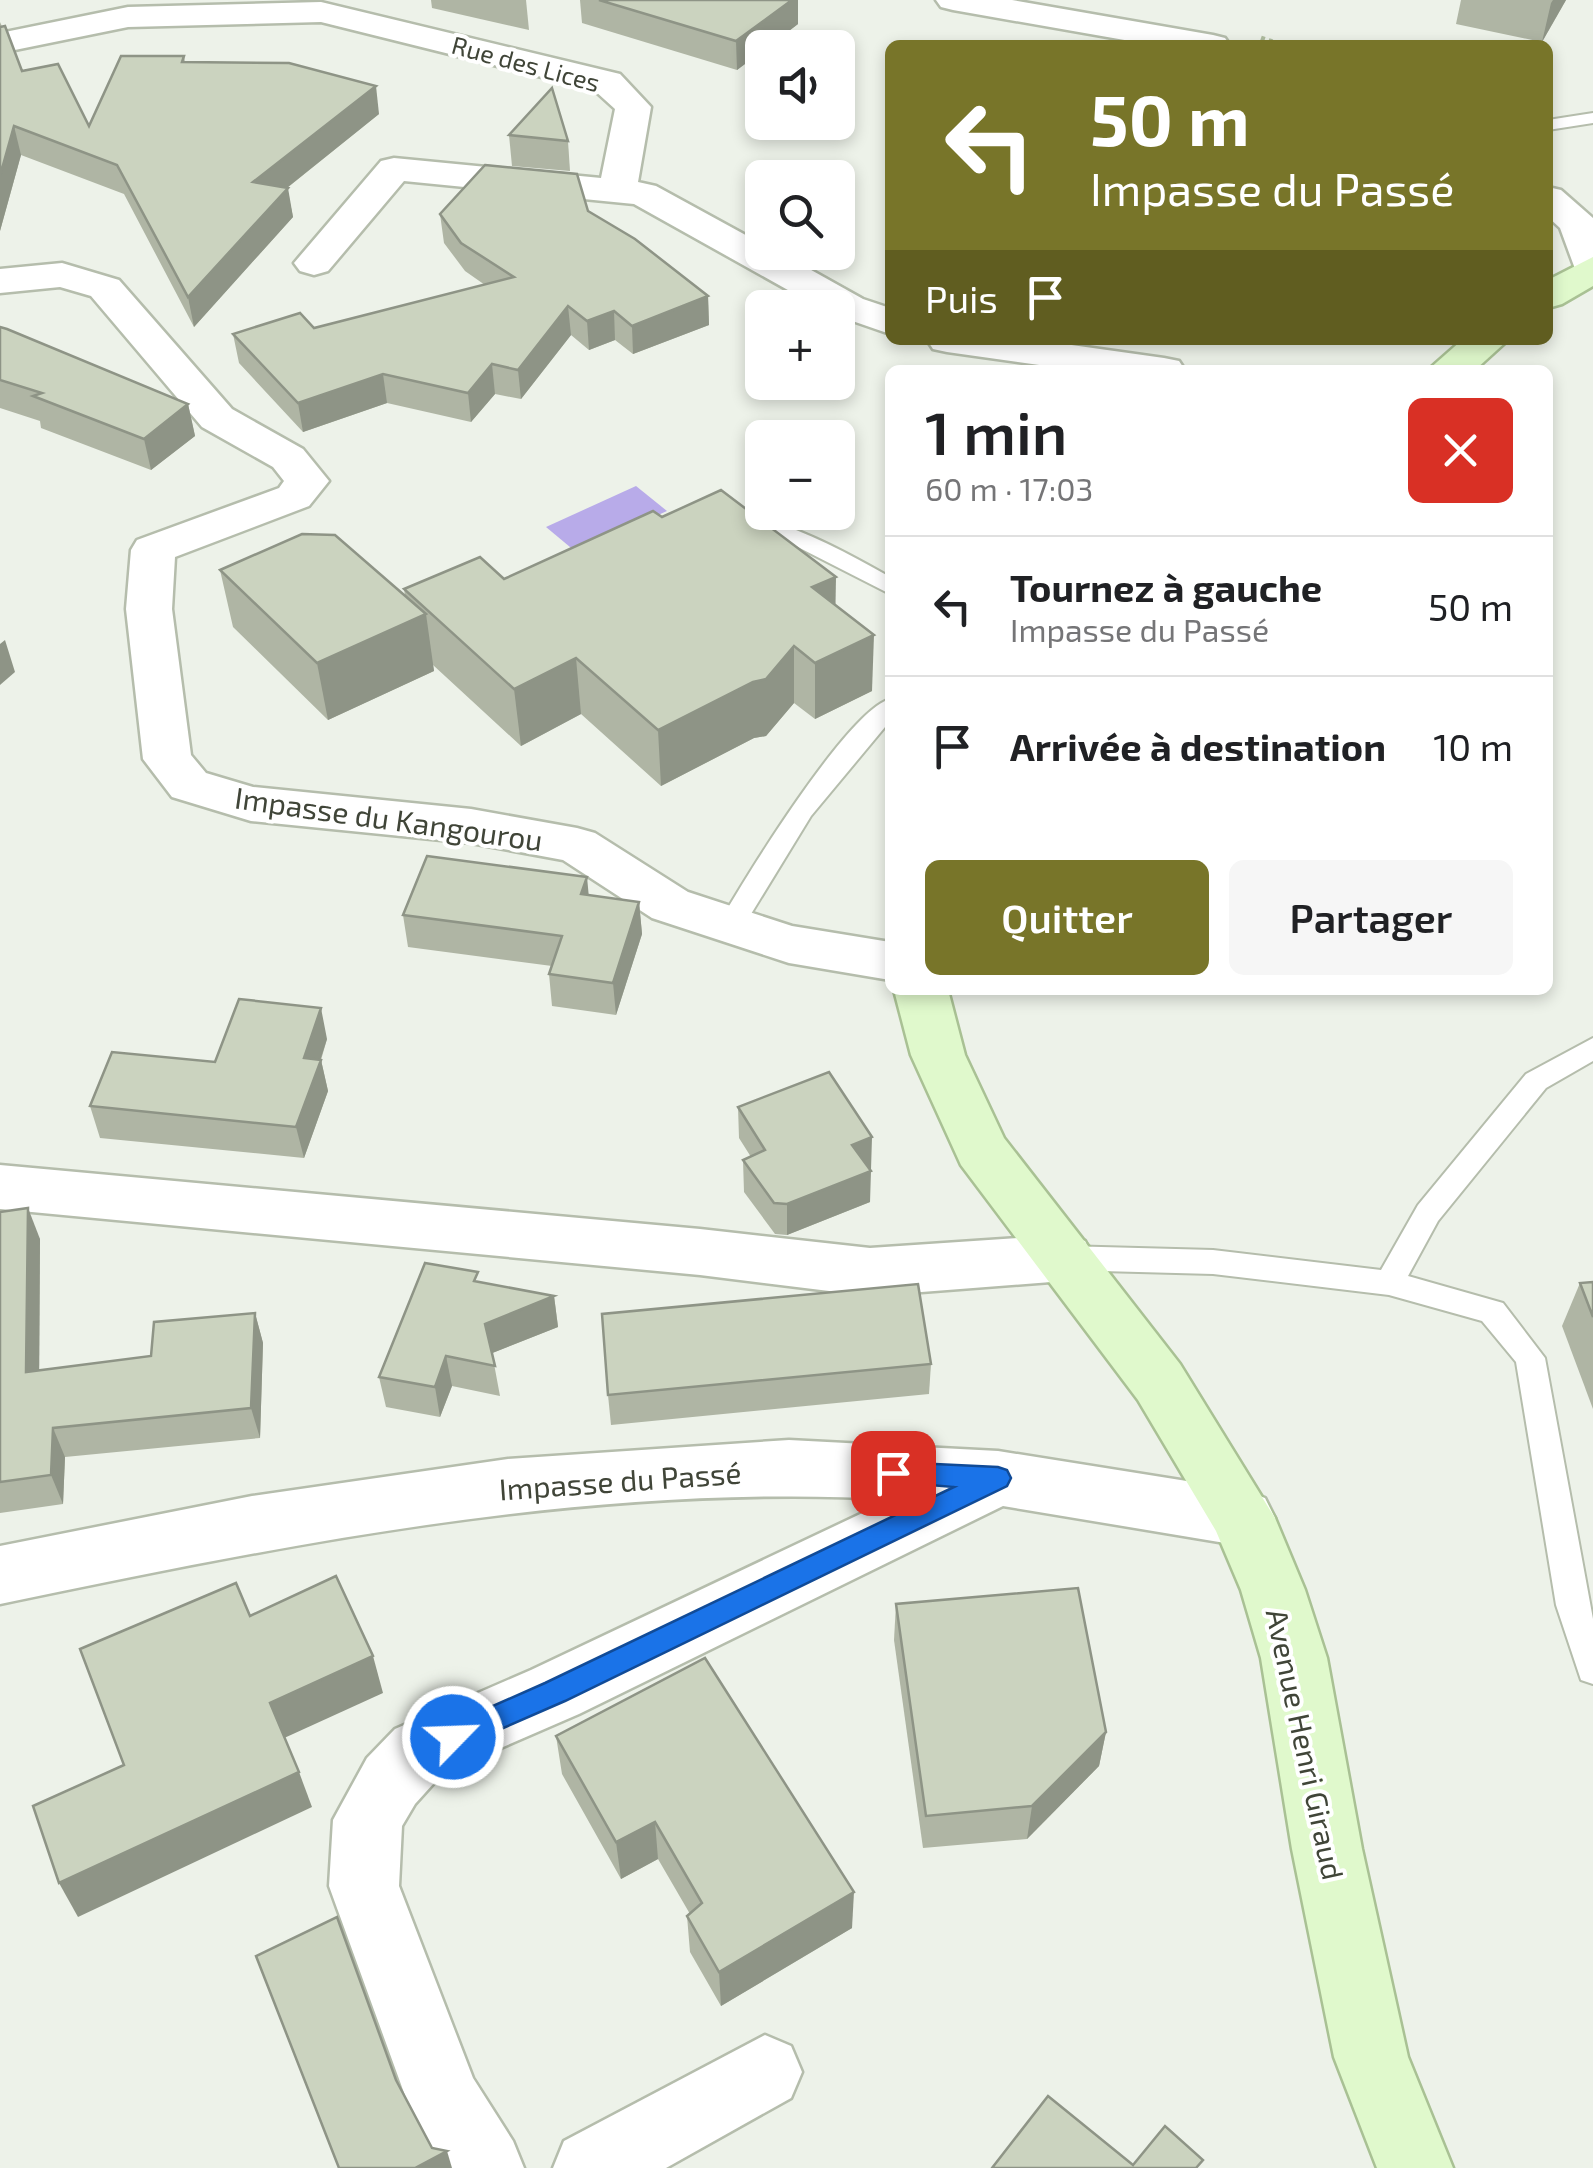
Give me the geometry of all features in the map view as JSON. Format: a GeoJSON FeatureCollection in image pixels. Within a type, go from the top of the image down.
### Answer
{"type":"FeatureCollection","features":[{"type":"Feature","properties":{"kind":"street"},"geometry":{"type":"LineString","coordinates":[[85,0],[128,17]]}},
{"type":"Feature","properties":{"kind":"street"},"geometry":{"type":"LineString","coordinates":[[953,0],[1184,40]]}},
{"type":"Feature","properties":{"kind":"street","name":"Rue des Lices"},"geometry":{"type":"LineString","coordinates":[[128,17],[327,6],[607,82],[633,107],[616,192]]}},
{"type":"Feature","properties":{"kind":"street"},"geometry":{"type":"LineString","coordinates":[[0,43],[128,17]]}},
{"type":"Feature","properties":{"kind":"street"},"geometry":{"type":"LineString","coordinates":[[314,263],[394,169],[643,194],[849,307],[885,320]]}},
{"type":"Feature","properties":{"kind":"street"},"geometry":{"type":"LineString","coordinates":[[1553,178],[1593,190]]}},
{"type":"Feature","properties":{"kind":"street"},"geometry":{"type":"LineString","coordinates":[[1553,202],[1578,224],[1592,269],[1553,293]]}},
{"type":"Feature","properties":{"kind":"street","name":"Impasse du Kangourou"},"geometry":{"type":"LineString","coordinates":[[0,281],[62,276],[105,288],[218,418],[288,458],[307,481],[294,497],[153,550],[149,610],[167,759],[190,785],[251,804],[471,826],[577,845],[670,905],[789,944],[885,960]]}},
{"type":"Feature","properties":{"kind":"street"},"geometry":{"type":"LineString","coordinates":[[983,345],[1128,365]]}},
{"type":"Feature","properties":{"kind":"street"},"geometry":{"type":"LineString","coordinates":[[1456,365],[1482,345]]}},
{"type":"Feature","properties":{"kind":"street","name":"Avenue Henri Giraud"},"geometry":{"type":"LineString","coordinates":[[922,995],[938,1055],[981,1150],[1160,1382],[1243,1518],[1273,1590],[1294,1658],[1370,2057],[1414,2168]]}},
{"type":"Feature","properties":{"kind":"street"},"geometry":{"type":"LineString","coordinates":[[0,1188],[700,1252],[870,1272],[1064,1258]]}},
{"type":"Feature","properties":{"kind":"street","name":"Impasse du Passé"},"geometry":{"type":"LineString","coordinates":[[0,1575],[252,1524],[508,1486],[789,1467],[998,1478],[1243,1518]]}},
{"type":"Feature","properties":{"kind":"street"},"geometry":{"type":"LineString","coordinates":[[486,2168],[444,2101],[364,1886],[368,1820],[391,1782],[419,1752],[555,1692],[998,1478]]}},
{"type":"Feature","properties":{"kind":"street"},"geometry":{"type":"LineString","coordinates":[[590,2168],[765,2072]]}},
{"type":"Feature","properties":{"kind":"lane"},"geometry":{"type":"LineString","coordinates":[[1553,124],[1593,118]]}},
{"type":"Feature","properties":{"kind":"lane"},"geometry":{"type":"LineString","coordinates":[[708,521],[734,519],[768,525],[814,544],[885,584]]}},
{"type":"Feature","properties":{"kind":"lane"},"geometry":{"type":"LineString","coordinates":[[730,925],[780,838],[855,742],[885,712]]}},
{"type":"Feature","properties":{"kind":"lane"},"geometry":{"type":"LineString","coordinates":[[1389,1283],[1428,1213],[1536,1080],[1593,1048]]}},
{"type":"Feature","properties":{"kind":"lane"},"geometry":{"type":"LineString","coordinates":[[1064,1258],[1213,1262],[1389,1283],[1492,1312],[1530,1358],[1572,1605],[1593,1669]]}},
{"type":"Feature","properties":{"kind":"shaded area"},"geometry":{"type":"Polygon","coordinates":[[[636,486],[667,511],[576,552],[546,527],[636,486]]]}},
{"type":"Feature","properties":{"kind":"building"},"geometry":{"type":"Polygon","coordinates":[[[599,0],[792,0],[751,30],[745,30],[736,41],[599,0]]]}},
{"type":"Feature","properties":{"kind":"building"},"geometry":{"type":"Polygon","coordinates":[[[5,26],[22,71],[58,64],[89,126],[121,56],[184,56],[182,62],[289,63],[376,86],[253,182],[288,188],[188,297],[117,165],[14,126],[0,176],[0,27],[5,26]]]}},
{"type":"Feature","properties":{"kind":"building"},"geometry":{"type":"Polygon","coordinates":[[[552,88],[568,141],[509,135],[552,88]]]}},
{"type":"Feature","properties":{"kind":"building"},"geometry":{"type":"Polygon","coordinates":[[[485,165],[577,174],[588,211],[635,239],[708,296],[632,326],[614,311],[587,321],[568,306],[518,370],[492,364],[468,393],[383,374],[298,403],[233,334],[300,313],[314,328],[514,277],[461,243],[440,214],[485,165]]]}},
{"type":"Feature","properties":{"kind":"building"},"geometry":{"type":"Polygon","coordinates":[[[0,327],[188,404],[144,439],[33,396],[42,393],[0,380],[0,327]]]}},
{"type":"Feature","properties":{"kind":"building"},"geometry":{"type":"Polygon","coordinates":[[[721,490],[745,508],[745,530],[774,530],[836,577],[812,587],[874,635],[815,663],[794,646],[766,679],[658,730],[576,658],[514,689],[404,589],[480,557],[504,579],[653,511],[662,517],[721,490]]]}},
{"type":"Feature","properties":{"kind":"building"},"geometry":{"type":"Polygon","coordinates":[[[302,534],[335,535],[426,614],[317,663],[220,570],[302,534]]]}},
{"type":"Feature","properties":{"kind":"building"},"geometry":{"type":"Polygon","coordinates":[[[427,856],[587,877],[581,894],[639,902],[613,983],[549,974],[562,936],[403,915],[427,856]]]}},
{"type":"Feature","properties":{"kind":"building"},"geometry":{"type":"Polygon","coordinates":[[[239,999],[321,1008],[304,1058],[321,1060],[296,1127],[90,1106],[112,1052],[215,1062],[239,999]]]}},
{"type":"Feature","properties":{"kind":"building"},"geometry":{"type":"Polygon","coordinates":[[[829,1072],[872,1137],[852,1145],[871,1171],[787,1204],[774,1203],[743,1160],[765,1150],[738,1107],[829,1072]]]}},
{"type":"Feature","properties":{"kind":"building"},"geometry":{"type":"Polygon","coordinates":[[[28,1208],[26,1372],[151,1356],[154,1322],[255,1313],[251,1408],[53,1428],[51,1475],[0,1482],[0,1212],[28,1208]]]}},
{"type":"Feature","properties":{"kind":"building"},"geometry":{"type":"Polygon","coordinates":[[[425,1263],[478,1272],[474,1281],[554,1296],[485,1324],[495,1366],[446,1356],[435,1387],[379,1377],[425,1263]]]}},
{"type":"Feature","properties":{"kind":"building"},"geometry":{"type":"Polygon","coordinates":[[[1593,1282],[1593,1317],[1580,1283],[1593,1282]]]}},
{"type":"Feature","properties":{"kind":"building"},"geometry":{"type":"Polygon","coordinates":[[[918,1284],[931,1364],[608,1395],[602,1314],[918,1284]]]}},
{"type":"Feature","properties":{"kind":"building"},"geometry":{"type":"Polygon","coordinates":[[[336,1576],[373,1656],[270,1703],[299,1772],[59,1883],[33,1806],[124,1765],[80,1649],[236,1583],[250,1616],[336,1576]]]}},
{"type":"Feature","properties":{"kind":"building"},"geometry":{"type":"Polygon","coordinates":[[[1078,1588],[1106,1732],[1032,1806],[926,1816],[896,1604],[1078,1588]]]}},
{"type":"Feature","properties":{"kind":"building"},"geometry":{"type":"Polygon","coordinates":[[[705,1658],[854,1892],[719,1972],[687,1916],[702,1903],[655,1822],[616,1842],[556,1736],[705,1658]]]}},
{"type":"Feature","properties":{"kind":"building"},"geometry":{"type":"Polygon","coordinates":[[[337,1917],[396,2080],[432,2148],[447,2151],[415,2168],[339,2168],[256,1956],[337,1917]]]}},
{"type":"Feature","properties":{"kind":"building"},"geometry":{"type":"Polygon","coordinates":[[[1048,2096],[1133,2165],[1165,2126],[1203,2160],[1196,2168],[992,2168],[1048,2096]]]}},
{"type":"Feature","properties":{"kind":"route"},"geometry":{"type":"LineString","coordinates":[[453,1737],[555,1692],[998,1478],[893,1473]]}}]}
